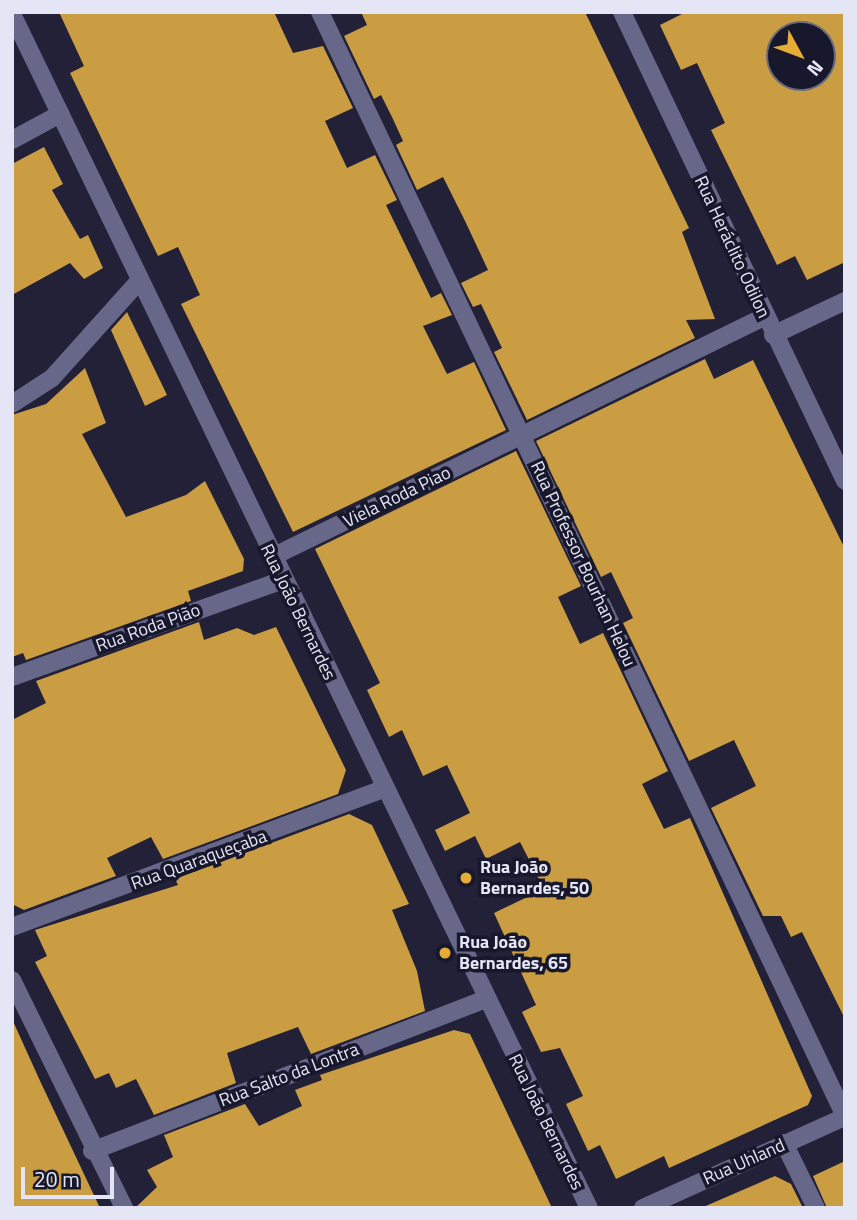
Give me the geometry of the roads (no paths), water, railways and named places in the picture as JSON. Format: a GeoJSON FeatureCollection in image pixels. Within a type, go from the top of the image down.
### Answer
{"type":"FeatureCollection","features":[{"type":"Feature","properties":{"kind":"street","name":"Rua Professor Bourhan Helou"},"geometry":{"type":"LineString","coordinates":[[320,12],[845,1116]]}},
{"type":"Feature","properties":{"kind":"street","name":"Rua Heráclito Odilon"},"geometry":{"type":"LineString","coordinates":[[622,12],[764,317],[845,481]]}},
{"type":"Feature","properties":{"kind":"street","name":"Rua João Bernardes"},"geometry":{"type":"LineString","coordinates":[[12,14],[383,789],[589,1208]]}},
{"type":"Feature","properties":{"kind":"street"},"geometry":{"type":"LineString","coordinates":[[12,140],[60,114]]}},
{"type":"Feature","properties":{"kind":"street"},"geometry":{"type":"LineString","coordinates":[[12,404],[52,377],[139,281]]}},
{"type":"Feature","properties":{"kind":"street"},"geometry":{"type":"LineString","coordinates":[[773,335],[845,301]]}},
{"type":"Feature","properties":{"kind":"street","name":"Viela Roda Piao"},"geometry":{"type":"LineString","coordinates":[[272,556],[764,317]]}},
{"type":"Feature","properties":{"kind":"street","name":"Rua Roda Pião"},"geometry":{"type":"LineString","coordinates":[[12,677],[283,580]]}},
{"type":"Feature","properties":{"kind":"street","name":"Rua Quaraqueçaba"},"geometry":{"type":"LineString","coordinates":[[12,927],[383,789]]}},
{"type":"Feature","properties":{"kind":"street"},"geometry":{"type":"LineString","coordinates":[[12,980],[92,1151],[124,1208]]}},
{"type":"Feature","properties":{"kind":"street","name":"Rua Salto da Lontra"},"geometry":{"type":"LineString","coordinates":[[92,1151],[486,999]]}},
{"type":"Feature","properties":{"kind":"street","name":"Rua Uhland"},"geometry":{"type":"LineString","coordinates":[[643,1208],[845,1116]]}},
{"type":"Feature","properties":{"kind":"street"},"geometry":{"type":"LineString","coordinates":[[784,1143],[816,1208]]}},
{"type":"Feature","properties":{"kind":"place","name":"Rua João Bernardes, 50"},"geometry":{"type":"Point","coordinates":[466,878]}},
{"type":"Feature","properties":{"kind":"place","name":"Rua João Bernardes, 65"},"geometry":{"type":"Point","coordinates":[445,953]}}]}
